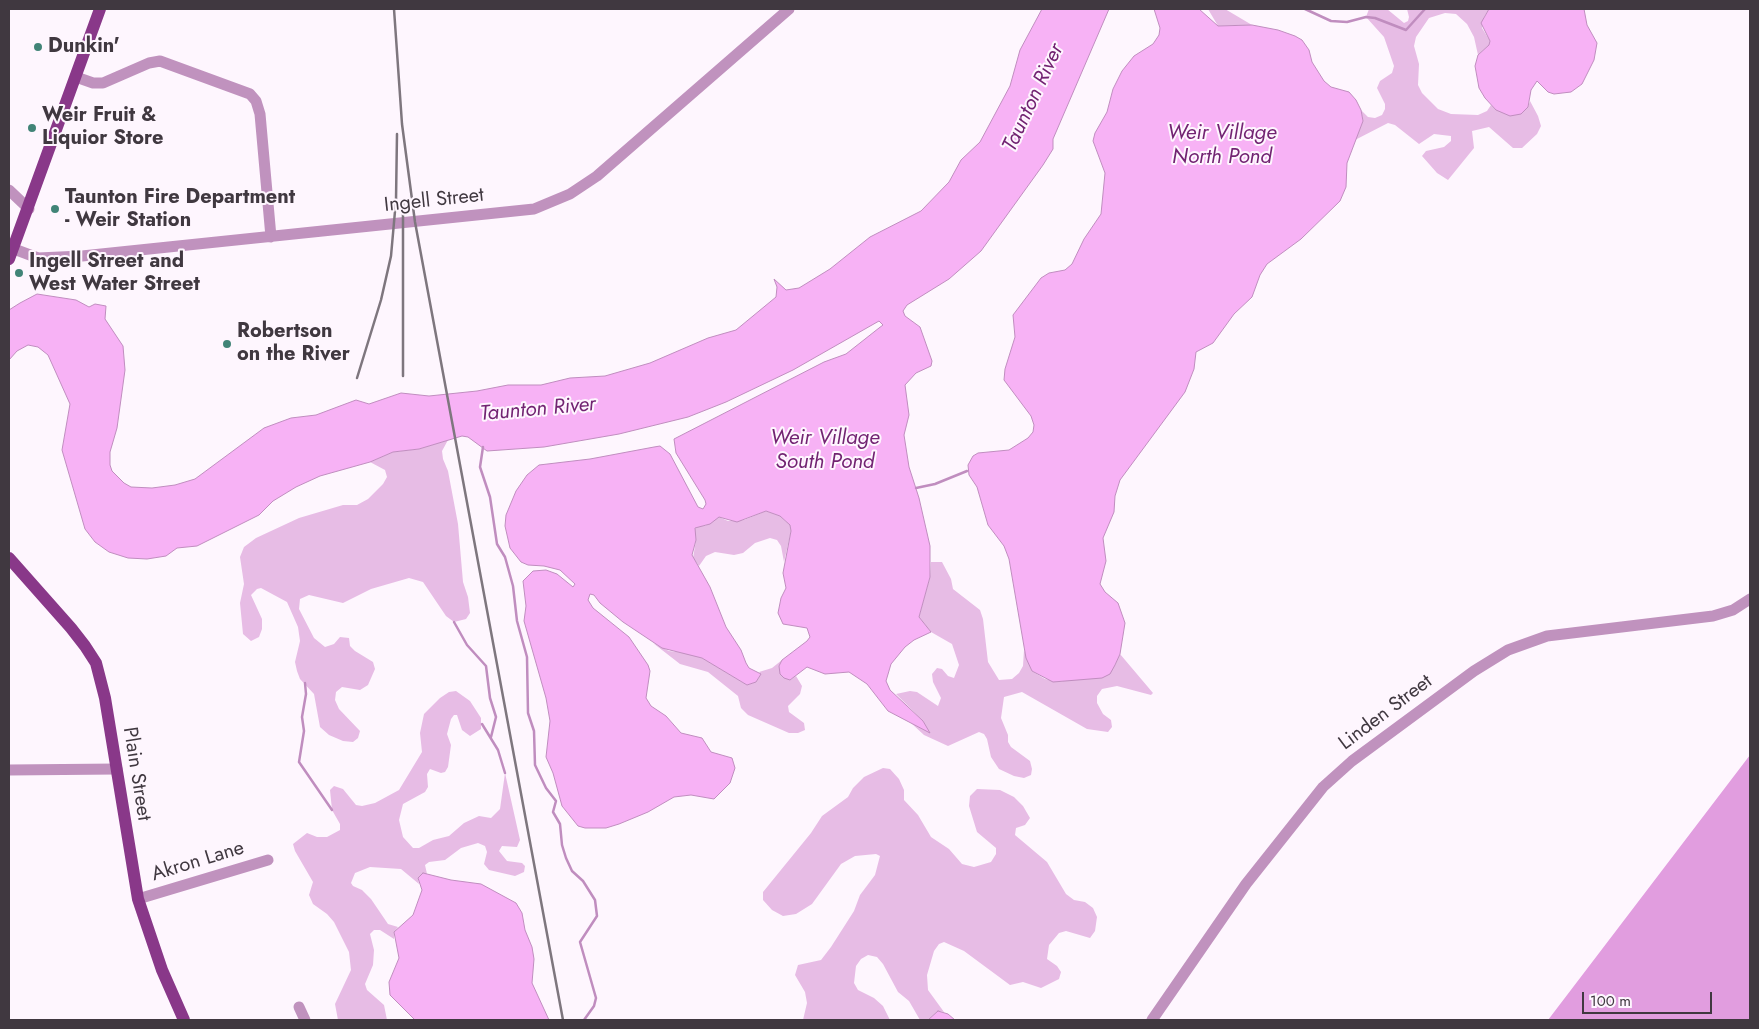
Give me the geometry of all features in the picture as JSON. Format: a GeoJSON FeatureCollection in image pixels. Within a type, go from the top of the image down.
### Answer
{"type":"FeatureCollection","features":[{"type":"Feature","properties":{"kind":"main road"},"geometry":{"type":"LineString","coordinates":[[11,254],[29,209],[100,9]]}},
{"type":"Feature","properties":{"kind":"main road","name":"Plain Street"},"geometry":{"type":"LineString","coordinates":[[9,558],[91,654],[101,681],[138,899],[153,948],[184,1020]]}},
{"type":"Feature","properties":{"kind":"street","name":"Ingell Street"},"geometry":{"type":"LineString","coordinates":[[11,254],[46,258],[271,237],[524,211],[559,200],[600,174],[789,9]]}},
{"type":"Feature","properties":{"kind":"street"},"geometry":{"type":"LineString","coordinates":[[76,77],[93,83],[103,83],[149,63],[160,61],[250,94],[257,103],[260,114],[271,237]]}},
{"type":"Feature","properties":{"kind":"street"},"geometry":{"type":"LineString","coordinates":[[9,190],[29,209]]}},
{"type":"Feature","properties":{"kind":"street","name":"Linden Street"},"geometry":{"type":"LineString","coordinates":[[1155,1019],[1246,884],[1323,787],[1358,756],[1474,671],[1508,650],[1547,636],[1713,616],[1733,610],[1750,599]]}},
{"type":"Feature","properties":{"kind":"street"},"geometry":{"type":"LineString","coordinates":[[9,770],[117,769]]}},
{"type":"Feature","properties":{"kind":"street","name":"Akron Lane"},"geometry":{"type":"LineString","coordinates":[[138,899],[268,860]]}},
{"type":"Feature","properties":{"kind":"street"},"geometry":{"type":"LineString","coordinates":[[299,1007],[305,1020]]}},
{"type":"Feature","properties":{"kind":"shaded area"},"geometry":{"type":"Polygon","coordinates":[[[1208,9],[1225,9],[1252,25],[1218,26],[1208,9]]]}},
{"type":"Feature","properties":{"kind":"shaded area"},"geometry":{"type":"Polygon","coordinates":[[[1369,9],[1387,9],[1404,23],[1408,21],[1409,17],[1407,9],[1489,9],[1484,17],[1482,28],[1490,41],[1489,45],[1478,55],[1474,37],[1467,24],[1456,14],[1445,13],[1429,18],[1416,37],[1414,46],[1419,64],[1418,85],[1422,93],[1438,109],[1451,114],[1478,115],[1487,111],[1491,105],[1496,110],[1528,107],[1530,101],[1541,126],[1537,134],[1522,148],[1513,148],[1489,127],[1472,131],[1474,148],[1448,180],[1437,173],[1422,156],[1426,151],[1444,147],[1451,141],[1451,136],[1434,134],[1419,144],[1395,125],[1388,123],[1355,140],[1363,121],[1361,110],[1368,117],[1375,118],[1382,115],[1385,104],[1377,88],[1380,81],[1392,73],[1394,66],[1384,37],[1366,17],[1369,9]]]}},
{"type":"Feature","properties":{"kind":"shaded area"},"geometry":{"type":"Polygon","coordinates":[[[448,440],[442,451],[448,471],[458,524],[463,582],[468,597],[470,613],[466,619],[454,622],[446,616],[423,582],[409,578],[371,589],[343,603],[309,595],[300,599],[299,609],[314,638],[325,647],[334,644],[340,637],[349,638],[350,646],[355,651],[373,662],[375,669],[368,685],[360,690],[342,687],[336,692],[335,700],[339,709],[360,731],[358,738],[353,742],[343,741],[329,735],[320,727],[314,694],[300,679],[295,662],[300,641],[298,627],[287,602],[261,588],[257,589],[251,595],[262,619],[262,629],[259,637],[251,641],[243,634],[240,603],[244,584],[240,557],[244,547],[256,538],[299,518],[343,505],[357,505],[368,499],[383,484],[387,477],[385,470],[370,462],[393,452],[419,449],[448,440]]]}},
{"type":"Feature","properties":{"kind":"shaded area"},"geometry":{"type":"Polygon","coordinates":[[[766,511],[780,516],[790,525],[791,531],[784,562],[781,546],[777,540],[770,538],[755,543],[743,553],[734,555],[715,552],[706,556],[699,566],[693,558],[696,540],[694,530],[698,526],[705,526],[719,517],[728,521],[744,520],[766,511]]]}},
{"type":"Feature","properties":{"kind":"shaded area"},"geometry":{"type":"Polygon","coordinates":[[[931,562],[942,562],[951,579],[953,589],[980,610],[983,619],[988,662],[999,680],[1012,679],[1019,673],[1023,666],[1024,650],[1032,671],[1045,679],[1060,682],[1115,665],[1120,654],[1153,693],[1151,695],[1117,686],[1102,689],[1097,696],[1097,703],[1103,714],[1111,720],[1112,727],[1108,732],[1087,729],[1022,692],[1004,697],[1001,718],[1008,735],[1008,742],[1011,747],[1030,761],[1032,769],[1031,775],[1024,778],[1014,776],[999,769],[991,757],[984,734],[979,732],[948,746],[924,735],[911,723],[929,732],[923,721],[896,694],[910,691],[917,692],[938,706],[941,698],[933,682],[932,674],[937,668],[942,669],[948,676],[954,678],[959,665],[952,644],[931,632],[919,617],[930,577],[931,562]]]}},
{"type":"Feature","properties":{"kind":"shaded area"},"geometry":{"type":"Polygon","coordinates":[[[653,643],[669,651],[702,658],[747,685],[756,682],[761,674],[759,672],[772,668],[782,660],[779,666],[790,680],[796,676],[802,686],[800,694],[788,706],[789,712],[804,723],[805,730],[798,733],[789,733],[748,715],[741,708],[738,696],[708,672],[680,664],[653,643]]]}},
{"type":"Feature","properties":{"kind":"shaded area"},"geometry":{"type":"Polygon","coordinates":[[[456,691],[470,701],[481,718],[481,729],[470,736],[462,730],[457,715],[454,715],[451,719],[447,734],[451,745],[448,767],[445,772],[441,773],[430,769],[427,774],[428,787],[425,792],[403,804],[399,820],[403,837],[413,848],[419,848],[433,840],[449,836],[464,823],[479,816],[491,818],[500,809],[505,773],[520,840],[517,847],[502,846],[499,851],[507,861],[522,863],[525,866],[524,872],[515,876],[489,870],[484,864],[487,852],[485,846],[478,843],[461,848],[445,860],[429,862],[425,865],[427,874],[423,873],[418,878],[419,884],[401,869],[370,867],[355,873],[351,883],[353,886],[362,890],[371,899],[388,924],[398,927],[394,932],[394,939],[380,930],[374,930],[370,934],[374,950],[373,965],[365,984],[367,990],[384,1005],[387,1020],[338,1020],[335,1004],[351,970],[349,952],[334,922],[327,914],[313,904],[309,895],[313,882],[293,844],[307,833],[317,837],[327,837],[340,830],[340,824],[332,810],[330,790],[334,786],[343,789],[356,805],[362,806],[375,803],[399,790],[422,752],[420,733],[424,714],[440,698],[449,692],[456,691]]]}},
{"type":"Feature","properties":{"kind":"shaded area"},"geometry":{"type":"Polygon","coordinates":[[[1750,755],[1750,1020],[1548,1020],[1750,755]]]}},
{"type":"Feature","properties":{"kind":"shaded area"},"geometry":{"type":"Polygon","coordinates":[[[883,768],[890,769],[899,779],[904,790],[904,800],[918,815],[931,837],[949,849],[962,864],[974,867],[991,862],[996,854],[996,848],[977,832],[969,806],[970,796],[977,789],[1000,790],[1014,797],[1023,806],[1030,818],[1025,825],[1016,828],[1015,835],[1047,862],[1066,894],[1074,900],[1085,902],[1093,908],[1097,917],[1095,931],[1090,938],[1066,931],[1059,933],[1049,945],[1047,959],[1057,966],[1061,972],[1059,979],[1041,988],[1023,982],[1010,985],[964,951],[944,942],[939,944],[934,951],[927,975],[928,990],[944,1012],[938,1011],[928,1020],[920,1020],[909,1001],[898,992],[883,964],[877,957],[868,955],[861,959],[856,966],[854,983],[858,990],[874,998],[883,1006],[890,1020],[803,1020],[807,1003],[805,992],[795,975],[798,965],[821,960],[831,947],[854,911],[860,895],[875,875],[880,856],[876,854],[855,856],[841,864],[812,904],[796,914],[783,916],[772,910],[763,900],[763,892],[811,833],[822,816],[848,797],[853,788],[864,777],[883,768]]]}},
{"type":"Feature","properties":{"kind":"water"},"geometry":{"type":"Polygon","coordinates":[[[1042,9],[1109,9],[1053,139],[1053,149],[981,251],[949,279],[907,305],[903,311],[905,316],[920,327],[932,361],[931,366],[916,373],[905,385],[909,415],[904,435],[909,467],[919,498],[930,546],[930,577],[919,617],[931,632],[914,640],[905,647],[891,664],[886,681],[890,690],[923,721],[930,733],[888,711],[867,684],[849,672],[825,674],[807,667],[790,680],[780,674],[779,666],[782,660],[810,637],[807,628],[783,624],[778,613],[781,598],[786,588],[783,573],[791,531],[790,525],[780,516],[766,511],[737,522],[719,517],[710,524],[695,528],[696,540],[692,555],[710,587],[726,627],[741,650],[746,663],[749,668],[761,674],[756,682],[747,685],[702,658],[662,648],[623,622],[600,603],[594,595],[590,594],[588,600],[593,608],[629,637],[648,665],[650,671],[646,698],[651,706],[666,716],[681,733],[702,738],[711,752],[732,758],[735,768],[730,783],[714,799],[691,795],[674,797],[648,812],[606,828],[578,826],[562,806],[553,773],[546,757],[550,721],[546,698],[524,621],[526,606],[523,581],[533,571],[546,570],[557,574],[573,587],[575,584],[560,570],[528,565],[521,562],[510,548],[505,526],[506,515],[516,491],[527,475],[539,465],[590,459],[660,446],[670,454],[698,507],[703,509],[706,504],[705,500],[676,453],[674,439],[824,362],[846,354],[883,325],[879,321],[793,370],[726,402],[688,417],[619,434],[544,447],[487,451],[468,437],[462,436],[419,449],[393,452],[370,462],[320,476],[296,487],[273,501],[259,515],[197,546],[177,548],[166,556],[147,559],[128,558],[109,552],[95,542],[85,529],[62,450],[70,404],[48,355],[38,347],[28,345],[17,351],[9,360],[9,310],[20,303],[37,294],[76,300],[89,307],[95,304],[106,306],[105,319],[123,346],[125,370],[117,428],[110,452],[110,465],[112,471],[131,487],[152,488],[175,485],[195,479],[264,428],[291,418],[316,415],[356,400],[369,404],[401,393],[429,396],[477,391],[508,385],[541,385],[570,378],[605,376],[650,363],[708,338],[736,330],[776,297],[777,287],[774,279],[786,290],[799,288],[830,269],[870,237],[921,211],[949,182],[961,160],[980,142],[1010,86],[1020,50],[1042,9]]]}},
{"type":"Feature","properties":{"kind":"water","name":"Weir Village North Pond"},"geometry":{"type":"Polygon","coordinates":[[[1154,9],[1199,9],[1218,26],[1252,25],[1278,30],[1295,36],[1302,40],[1309,50],[1312,62],[1324,81],[1331,87],[1349,92],[1356,100],[1361,110],[1363,121],[1347,163],[1346,187],[1340,201],[1301,239],[1267,264],[1260,275],[1252,297],[1234,314],[1213,343],[1196,352],[1194,369],[1185,392],[1120,480],[1115,496],[1114,512],[1103,538],[1106,561],[1100,584],[1105,592],[1118,603],[1125,623],[1120,654],[1115,665],[1110,674],[1102,678],[1053,682],[1032,671],[1026,658],[1009,559],[1004,546],[988,525],[977,487],[969,475],[968,465],[973,456],[978,453],[1009,450],[1028,438],[1033,432],[1034,425],[1031,416],[1004,380],[1005,369],[1015,337],[1013,315],[1041,278],[1049,273],[1065,270],[1072,264],[1084,239],[1101,214],[1105,173],[1093,141],[1095,133],[1107,112],[1113,89],[1122,71],[1134,56],[1153,44],[1159,35],[1160,28],[1154,9]]]}},
{"type":"Feature","properties":{"kind":"water"},"geometry":{"type":"Polygon","coordinates":[[[1489,9],[1584,9],[1587,25],[1597,43],[1594,60],[1582,84],[1571,92],[1554,94],[1548,92],[1537,81],[1531,90],[1528,107],[1521,114],[1510,116],[1496,110],[1479,88],[1475,66],[1478,55],[1489,45],[1490,41],[1481,23],[1489,9]]]}},
{"type":"Feature","properties":{"kind":"water"},"geometry":{"type":"Polygon","coordinates":[[[423,873],[451,880],[481,884],[516,903],[522,913],[525,930],[532,947],[534,959],[532,983],[549,1020],[415,1020],[390,995],[389,982],[399,958],[394,932],[413,915],[422,890],[418,878],[423,873]]]}},
{"type":"Feature","properties":{"kind":"water"},"geometry":{"type":"Polygon","coordinates":[[[938,1011],[948,1014],[955,1020],[928,1020],[938,1011]]]}},
{"type":"Feature","properties":{"kind":"waterway"},"geometry":{"type":"LineString","coordinates":[[1305,9],[1331,21],[1347,22],[1366,17],[1375,18],[1406,30],[1425,9]]}},
{"type":"Feature","properties":{"kind":"waterway"},"geometry":{"type":"LineString","coordinates":[[483,447],[480,467],[490,497],[497,544],[505,557],[513,586],[517,621],[527,657],[528,713],[534,731],[535,765],[546,788],[556,801],[553,812],[560,824],[562,845],[566,858],[572,871],[583,881],[595,900],[597,916],[580,942],[596,998],[594,1006],[584,1020]]}},
{"type":"Feature","properties":{"kind":"waterway"},"geometry":{"type":"LineString","coordinates":[[916,488],[935,484],[967,471]]}},
{"type":"Feature","properties":{"kind":"waterway"},"geometry":{"type":"LineString","coordinates":[[454,622],[467,645],[486,666],[490,698],[496,717],[491,737]]}},
{"type":"Feature","properties":{"kind":"waterway"},"geometry":{"type":"LineString","coordinates":[[305,683],[306,694],[302,717],[304,731],[299,762],[332,810]]}},
{"type":"Feature","properties":{"kind":"waterway"},"geometry":{"type":"LineString","coordinates":[[482,724],[498,750],[505,773]]}},
{"type":"Feature","properties":{"kind":"railway"},"geometry":{"type":"LineString","coordinates":[[394,9],[402,124],[415,222],[563,1020]]}},
{"type":"Feature","properties":{"kind":"railway"},"geometry":{"type":"LineString","coordinates":[[357,378],[381,300],[391,256],[396,200],[397,134]]}},
{"type":"Feature","properties":{"kind":"railway"},"geometry":{"type":"LineString","coordinates":[[403,202],[403,376]]}},
{"type":"Feature","properties":{"kind":"place","name":"Dunkin'"},"geometry":{"type":"Point","coordinates":[38,47]}},
{"type":"Feature","properties":{"kind":"place","name":"Weir Fruit & Liquior Store"},"geometry":{"type":"Point","coordinates":[32,128]}},
{"type":"Feature","properties":{"kind":"place","name":"Taunton Fire Department - Weir Station"},"geometry":{"type":"Point","coordinates":[55,209]}},
{"type":"Feature","properties":{"kind":"place","name":"Ingell Street and West Water Street"},"geometry":{"type":"Point","coordinates":[19,273]}},
{"type":"Feature","properties":{"kind":"place","name":"Robertson on the River"},"geometry":{"type":"Point","coordinates":[227,344]}},
{"type":"Feature","properties":{"kind":"water label","name":"Taunton River"},"geometry":{"type":"Point","coordinates":[1034,98]}},
{"type":"Feature","properties":{"kind":"water label","name":"Taunton River"},"geometry":{"type":"Point","coordinates":[538,410]}},
{"type":"Feature","properties":{"kind":"water label","name":"Weir Village South Pond"},"geometry":{"type":"Point","coordinates":[825,451]}}]}
